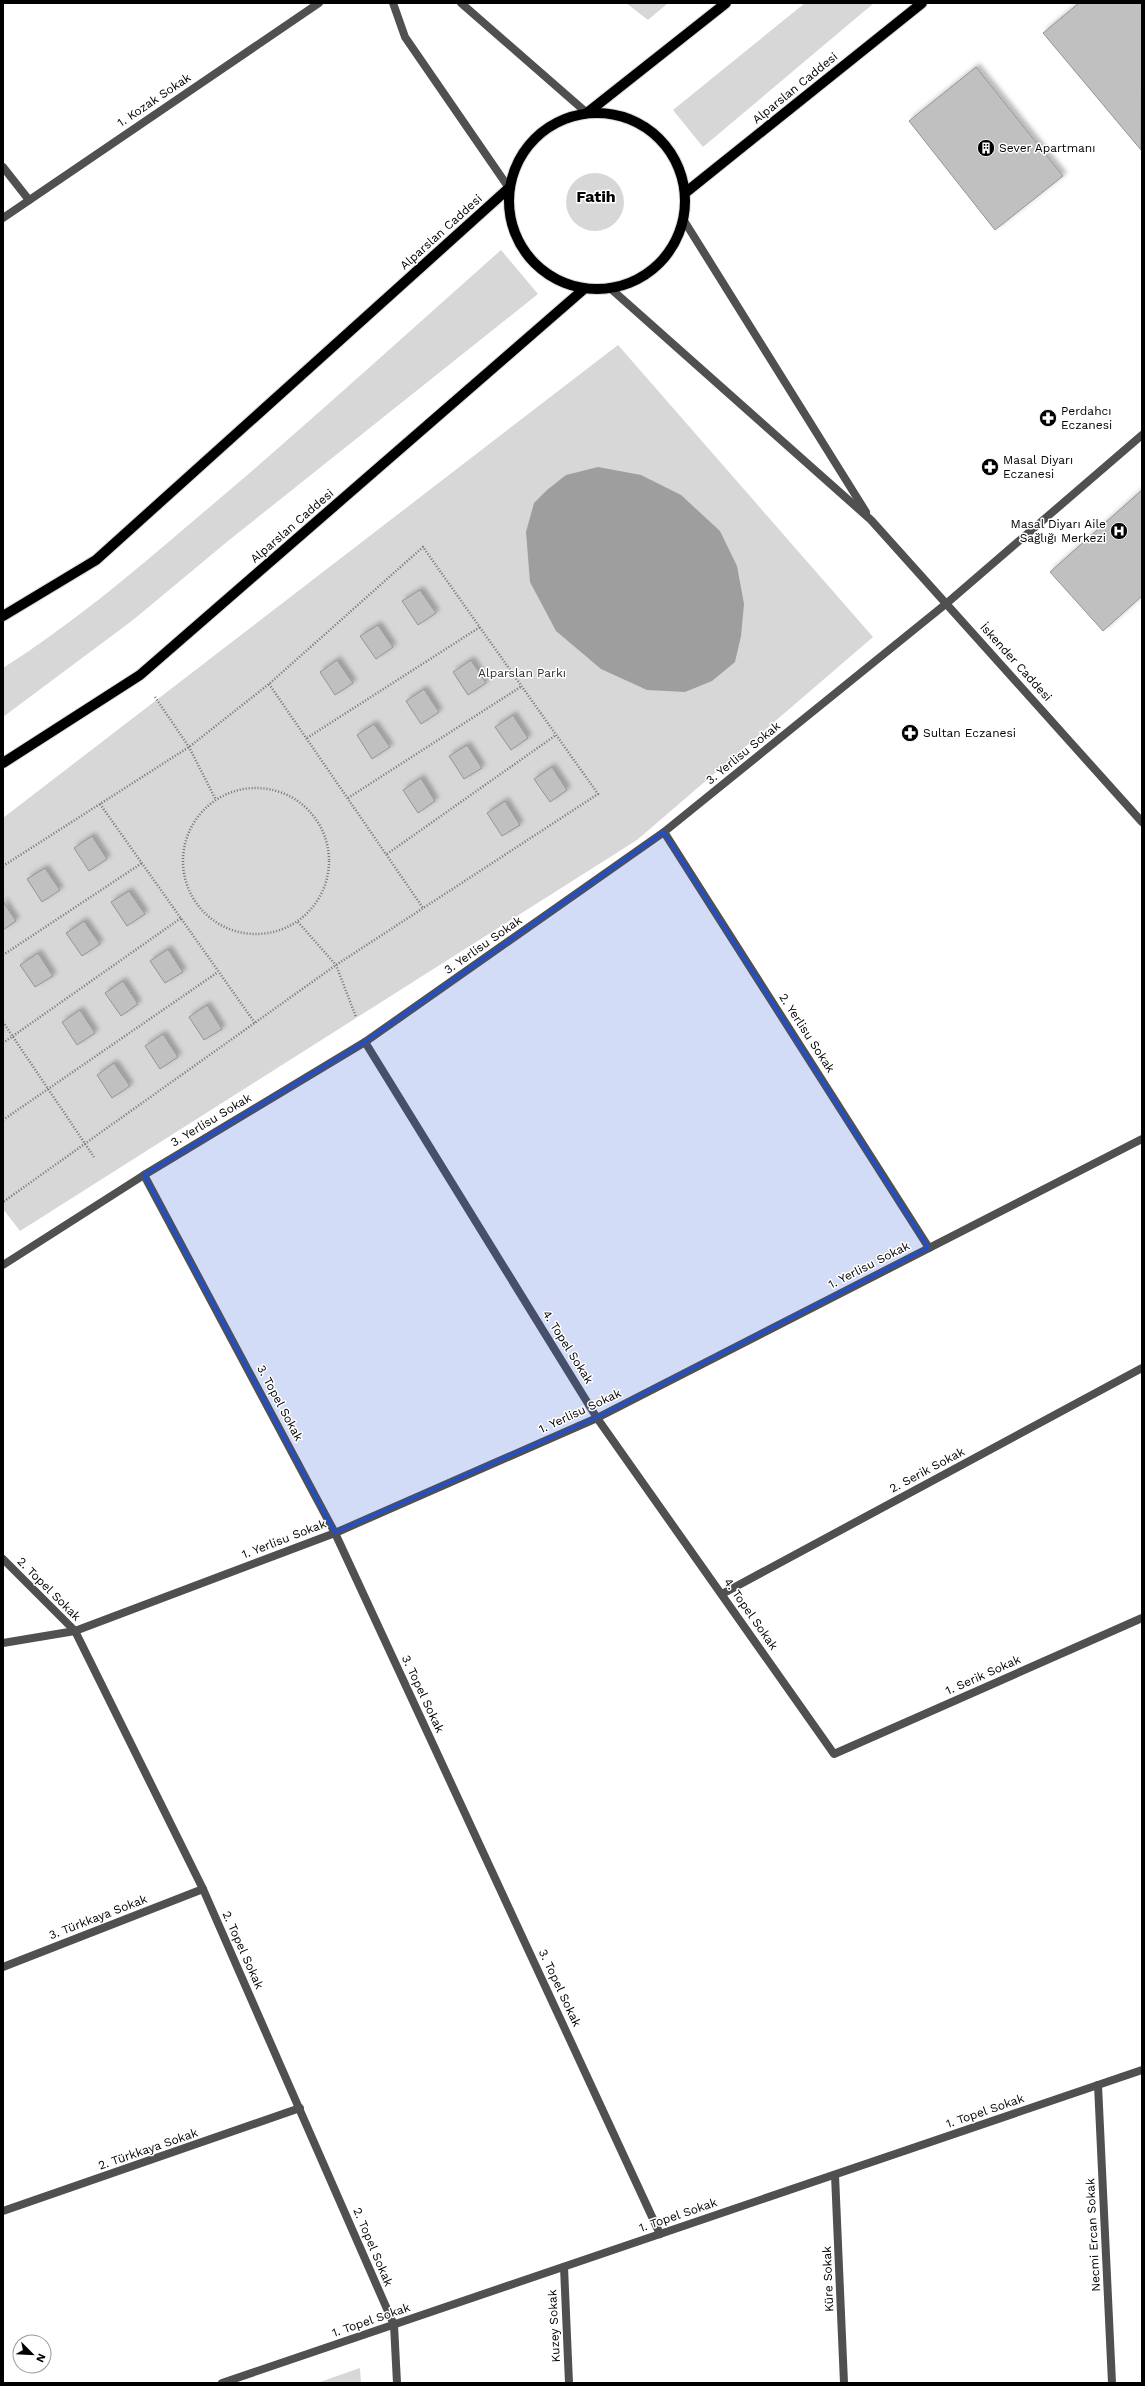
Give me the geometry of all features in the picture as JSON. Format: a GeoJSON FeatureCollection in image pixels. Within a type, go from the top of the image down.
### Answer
{"type":"FeatureCollection","features":[{"type":"Feature","properties":{"kind":"main road"},"geometry":{"type":"LineString","coordinates":[[587,113],[726,3]]}},
{"type":"Feature","properties":{"kind":"main road","name":"Alparslan Caddesi"},"geometry":{"type":"LineString","coordinates":[[685,193],[922,3]]}},
{"type":"Feature","properties":{"kind":"main road"},"geometry":{"type":"LineString","coordinates":[[587,113],[616,114],[643,125],[665,144],[678,167],[685,193],[683,219],[674,244],[657,265],[635,280],[610,288],[584,289],[559,281],[536,266],[519,244],[509,217],[509,188],[518,160],[536,137],[559,120],[587,113]]}},
{"type":"Feature","properties":{"kind":"main road","name":"Alparslan Caddesi"},"geometry":{"type":"LineString","coordinates":[[3,616],[96,560],[509,188]]}},
{"type":"Feature","properties":{"kind":"main road","name":"Alparslan Caddesi"},"geometry":{"type":"LineString","coordinates":[[3,763],[140,675],[584,289]]}},
{"type":"Feature","properties":{"kind":"street","name":"1. Kozak Sokak"},"geometry":{"type":"LineString","coordinates":[[3,218],[319,3]]}},
{"type":"Feature","properties":{"kind":"street"},"geometry":{"type":"LineString","coordinates":[[393,3],[405,38],[509,188]]}},
{"type":"Feature","properties":{"kind":"street"},"geometry":{"type":"LineString","coordinates":[[460,3],[587,113]]}},
{"type":"Feature","properties":{"kind":"street"},"geometry":{"type":"LineString","coordinates":[[3,167],[30,200]]}},
{"type":"Feature","properties":{"kind":"street"},"geometry":{"type":"LineString","coordinates":[[683,219],[871,520]]}},
{"type":"Feature","properties":{"kind":"street"},"geometry":{"type":"LineString","coordinates":[[610,288],[871,520]]}},
{"type":"Feature","properties":{"kind":"street","name":"3. Yerlisu Sokak"},"geometry":{"type":"LineString","coordinates":[[3,1265],[144,1175],[365,1042],[664,832],[947,603],[1142,435]]}},
{"type":"Feature","properties":{"kind":"street","name":"İskender Caddesi"},"geometry":{"type":"LineString","coordinates":[[871,520],[1142,822]]}},
{"type":"Feature","properties":{"kind":"street","name":"2. Yerlisu Sokak"},"geometry":{"type":"LineString","coordinates":[[664,832],[929,1248]]}},
{"type":"Feature","properties":{"kind":"street","name":"4. Topel Sokak"},"geometry":{"type":"LineString","coordinates":[[365,1042],[597,1418],[834,1754]]}},
{"type":"Feature","properties":{"kind":"street","name":"1. Yerlisu Sokak"},"geometry":{"type":"LineString","coordinates":[[3,1643],[75,1631],[335,1533],[597,1418],[1142,1139]]}},
{"type":"Feature","properties":{"kind":"street","name":"3. Topel Sokak"},"geometry":{"type":"LineString","coordinates":[[144,1175],[335,1533],[660,2234]]}},
{"type":"Feature","properties":{"kind":"street","name":"2. Serik Sokak"},"geometry":{"type":"LineString","coordinates":[[722,1594],[1142,1368]]}},
{"type":"Feature","properties":{"kind":"street","name":"2. Topel Sokak"},"geometry":{"type":"LineString","coordinates":[[3,1559],[75,1631],[203,1889],[394,2325],[398,2383]]}},
{"type":"Feature","properties":{"kind":"street","name":"1. Serik Sokak"},"geometry":{"type":"LineString","coordinates":[[834,1754],[1142,1618]]}},
{"type":"Feature","properties":{"kind":"street","name":"3. Türkkaya Sokak"},"geometry":{"type":"LineString","coordinates":[[3,1967],[203,1889]]}},
{"type":"Feature","properties":{"kind":"street","name":"1. Topel Sokak"},"geometry":{"type":"LineString","coordinates":[[222,2383],[1142,2070]]}},
{"type":"Feature","properties":{"kind":"street","name":"Necmi Ercan Sokak"},"geometry":{"type":"LineString","coordinates":[[1098,2085],[1112,2383]]}},
{"type":"Feature","properties":{"kind":"street","name":"2. Türkkaya Sokak"},"geometry":{"type":"LineString","coordinates":[[3,2211],[300,2108]]}},
{"type":"Feature","properties":{"kind":"street","name":"Küre Sokak"},"geometry":{"type":"LineString","coordinates":[[835,2175],[844,2383]]}},
{"type":"Feature","properties":{"kind":"street","name":"Kuzey Sokak"},"geometry":{"type":"LineString","coordinates":[[564,2267],[569,2383]]}},
{"type":"Feature","properties":{"kind":"path"},"geometry":{"type":"LineString","coordinates":[[3,866],[189,747],[269,684],[423,547],[598,794],[336,966],[3,1202]]}},
{"type":"Feature","properties":{"kind":"path"},"geometry":{"type":"LineString","coordinates":[[307,738],[480,627]]}},
{"type":"Feature","properties":{"kind":"path"},"geometry":{"type":"LineString","coordinates":[[140,675],[189,747],[216,800]]}},
{"type":"Feature","properties":{"kind":"path"},"geometry":{"type":"LineString","coordinates":[[269,684],[423,908]]}},
{"type":"Feature","properties":{"kind":"path"},"geometry":{"type":"LineString","coordinates":[[348,798],[522,686]]}},
{"type":"Feature","properties":{"kind":"path"},"geometry":{"type":"LineString","coordinates":[[386,854],[556,735]]}},
{"type":"Feature","properties":{"kind":"path"},"geometry":{"type":"LineString","coordinates":[[264,788],[294,799],[309,810],[324,831],[330,856],[327,881],[316,904],[298,922],[275,932],[252,934],[229,930],[210,918],[195,901],[186,881],[184,866],[188,836],[199,816],[216,800],[239,790],[264,788]]}},
{"type":"Feature","properties":{"kind":"path"},"geometry":{"type":"LineString","coordinates":[[100,804],[255,1023]]}},
{"type":"Feature","properties":{"kind":"path"},"geometry":{"type":"LineString","coordinates":[[3,954],[142,863]]}},
{"type":"Feature","properties":{"kind":"path"},"geometry":{"type":"LineString","coordinates":[[3,1043],[181,918]]}},
{"type":"Feature","properties":{"kind":"path"},"geometry":{"type":"LineString","coordinates":[[298,922],[336,966],[365,1042]]}},
{"type":"Feature","properties":{"kind":"path"},"geometry":{"type":"LineString","coordinates":[[3,1120],[218,972]]}},
{"type":"Feature","properties":{"kind":"path"},"geometry":{"type":"LineString","coordinates":[[3,1022],[94,1157]]}},
{"type":"Feature","properties":{"kind":"highlighted area"},"geometry":{"type":"Polygon","coordinates":[[[664,832],[929,1248],[597,1418],[335,1533],[144,1175],[365,1042],[664,832]]]}},
{"type":"Feature","properties":{"kind":"green space"},"geometry":{"type":"Polygon","coordinates":[[[626,3],[668,3],[648,20],[626,3]]]}},
{"type":"Feature","properties":{"kind":"green space"},"geometry":{"type":"Polygon","coordinates":[[[805,3],[874,3],[703,147],[673,110],[805,3]]]}},
{"type":"Feature","properties":{"kind":"green space"},"geometry":{"type":"Polygon","coordinates":[[[595,173],[606,175],[616,181],[622,191],[624,202],[622,213],[616,223],[606,229],[595,231],[584,229],[574,223],[568,213],[566,202],[568,191],[574,181],[584,175],[595,173]]]}},
{"type":"Feature","properties":{"kind":"green space"},"geometry":{"type":"Polygon","coordinates":[[[501,250],[538,294],[228,541],[133,620],[3,717],[3,668],[77,617],[146,561],[270,455],[501,250]]]}},
{"type":"Feature","properties":{"kind":"green space","name":"Alparslan Parkı"},"geometry":{"type":"Polygon","coordinates":[[[618,345],[873,637],[637,840],[20,1231],[3,1209],[3,818],[618,345]]]}},
{"type":"Feature","properties":{"kind":"green space"},"geometry":{"type":"Polygon","coordinates":[[[360,2368],[361,2383],[317,2383],[360,2368]]]}},
{"type":"Feature","properties":{"kind":"shaded area"},"geometry":{"type":"Polygon","coordinates":[[[598,467],[641,475],[681,495],[720,531],[737,566],[744,604],[741,636],[735,662],[712,681],[685,692],[647,690],[601,669],[556,631],[530,582],[526,532],[534,503],[547,490],[566,475],[598,467]]]}},
{"type":"Feature","properties":{"kind":"building"},"geometry":{"type":"Polygon","coordinates":[[[1079,3],[1142,3],[1141,150],[1043,33],[1079,3]]]}},
{"type":"Feature","properties":{"kind":"building","name":"Sever Apartmanı"},"geometry":{"type":"Polygon","coordinates":[[[976,67],[1063,176],[995,230],[909,121],[976,67]]]}},
{"type":"Feature","properties":{"kind":"building","name":"Masal Diyarı Aile Sağlığı Merkezi"},"geometry":{"type":"Polygon","coordinates":[[[1142,490],[1142,596],[1103,631],[1050,572],[1142,490]]]}},
{"type":"Feature","properties":{"kind":"building"},"geometry":{"type":"Polygon","coordinates":[[[420,590],[436,613],[418,625],[402,601],[420,590]]]}},
{"type":"Feature","properties":{"kind":"building"},"geometry":{"type":"Polygon","coordinates":[[[378,625],[393,647],[376,659],[360,636],[378,625]]]}},
{"type":"Feature","properties":{"kind":"building"},"geometry":{"type":"Polygon","coordinates":[[[337,660],[353,683],[335,695],[320,672],[337,660]]]}},
{"type":"Feature","properties":{"kind":"building"},"geometry":{"type":"Polygon","coordinates":[[[471,660],[486,683],[468,695],[453,672],[471,660]]]}},
{"type":"Feature","properties":{"kind":"building"},"geometry":{"type":"Polygon","coordinates":[[[424,689],[439,712],[421,724],[406,701],[424,689]]]}},
{"type":"Feature","properties":{"kind":"building"},"geometry":{"type":"Polygon","coordinates":[[[513,715],[528,738],[511,750],[495,727],[513,715]]]}},
{"type":"Feature","properties":{"kind":"building"},"geometry":{"type":"Polygon","coordinates":[[[374,724],[390,747],[372,759],[357,735],[374,724]]]}},
{"type":"Feature","properties":{"kind":"building"},"geometry":{"type":"Polygon","coordinates":[[[467,745],[482,768],[464,779],[449,756],[467,745]]]}},
{"type":"Feature","properties":{"kind":"building"},"geometry":{"type":"Polygon","coordinates":[[[552,767],[567,790],[550,802],[534,779],[552,767]]]}},
{"type":"Feature","properties":{"kind":"building"},"geometry":{"type":"Polygon","coordinates":[[[421,778],[435,801],[418,813],[403,790],[421,778]]]}},
{"type":"Feature","properties":{"kind":"building"},"geometry":{"type":"Polygon","coordinates":[[[505,801],[520,825],[502,836],[487,813],[505,801]]]}},
{"type":"Feature","properties":{"kind":"building"},"geometry":{"type":"Polygon","coordinates":[[[92,836],[107,859],[89,871],[74,848],[92,836]]]}},
{"type":"Feature","properties":{"kind":"building"},"geometry":{"type":"Polygon","coordinates":[[[45,868],[60,890],[42,902],[27,879],[45,868]]]}},
{"type":"Feature","properties":{"kind":"building"},"geometry":{"type":"Polygon","coordinates":[[[129,891],[145,914],[127,926],[111,902],[129,891]]]}},
{"type":"Feature","properties":{"kind":"building"},"geometry":{"type":"Polygon","coordinates":[[[3,901],[16,921],[3,930],[3,901]]]}},
{"type":"Feature","properties":{"kind":"building"},"geometry":{"type":"Polygon","coordinates":[[[84,921],[100,944],[82,956],[66,933],[84,921]]]}},
{"type":"Feature","properties":{"kind":"building"},"geometry":{"type":"Polygon","coordinates":[[[168,949],[183,972],[165,983],[150,961],[168,949]]]}},
{"type":"Feature","properties":{"kind":"building"},"geometry":{"type":"Polygon","coordinates":[[[38,953],[53,976],[35,987],[20,965],[38,953]]]}},
{"type":"Feature","properties":{"kind":"building"},"geometry":{"type":"Polygon","coordinates":[[[123,981],[138,1004],[121,1016],[105,993],[123,981]]]}},
{"type":"Feature","properties":{"kind":"building"},"geometry":{"type":"Polygon","coordinates":[[[207,1005],[222,1029],[204,1040],[189,1017],[207,1005]]]}},
{"type":"Feature","properties":{"kind":"building"},"geometry":{"type":"Polygon","coordinates":[[[80,1010],[95,1033],[77,1045],[62,1022],[80,1010]]]}},
{"type":"Feature","properties":{"kind":"building"},"geometry":{"type":"Polygon","coordinates":[[[163,1034],[178,1057],[160,1069],[145,1046],[163,1034]]]}},
{"type":"Feature","properties":{"kind":"building"},"geometry":{"type":"Polygon","coordinates":[[[114,1063],[130,1086],[112,1098],[97,1075],[114,1063]]]}},
{"type":"Feature","properties":{"kind":"place","name":"Sever Apartmanı"},"geometry":{"type":"Point","coordinates":[986,148]}},
{"type":"Feature","properties":{"kind":"place","name":"Perdahcı Eczanesi"},"geometry":{"type":"Point","coordinates":[1048,418]}},
{"type":"Feature","properties":{"kind":"place","name":"Masal Diyarı Eczanesi"},"geometry":{"type":"Point","coordinates":[990,467]}},
{"type":"Feature","properties":{"kind":"place","name":"Masal Diyarı Aile Sağlığı Merkezi"},"geometry":{"type":"Point","coordinates":[1119,531]}},
{"type":"Feature","properties":{"kind":"place","name":"Sultan Eczanesi"},"geometry":{"type":"Point","coordinates":[910,733]}},
{"type":"Feature","properties":{"kind":"district","name":"Fatih"},"geometry":{"type":"Point","coordinates":[596,196]}}]}
